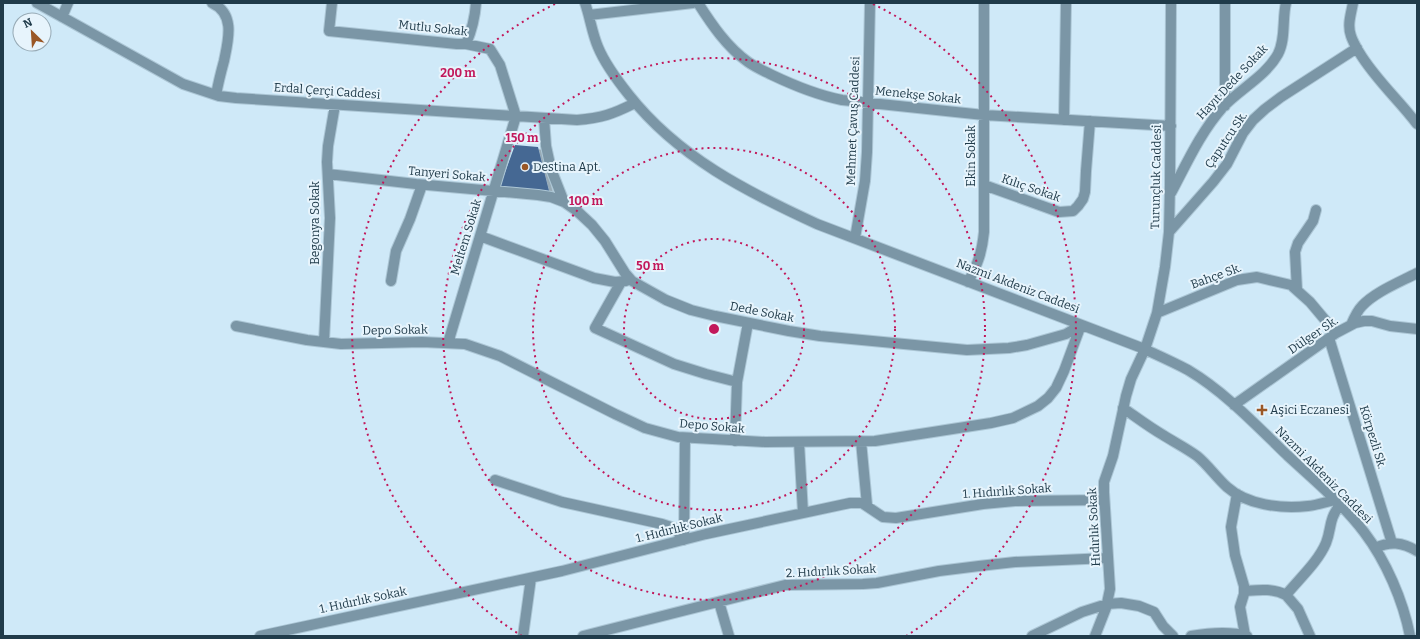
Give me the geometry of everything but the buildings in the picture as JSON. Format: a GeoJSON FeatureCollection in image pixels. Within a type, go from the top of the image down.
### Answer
{"type":"FeatureCollection","features":[{"type":"Feature","properties":{"kind":"street","name":"Erdal Çerçi Caddesi"},"geometry":{"type":"LineString","coordinates":[[37,3],[183,84],[216,95],[236,98],[335,105],[577,120],[610,115],[635,103]]}},
{"type":"Feature","properties":{"kind":"street"},"geometry":{"type":"LineString","coordinates":[[62,17],[68,3]]}},
{"type":"Feature","properties":{"kind":"street"},"geometry":{"type":"LineString","coordinates":[[212,3],[222,11],[228,20],[229,29],[216,95]]}},
{"type":"Feature","properties":{"kind":"street","name":"Mutlu Sokak"},"geometry":{"type":"LineString","coordinates":[[332,3],[329,31],[466,44],[490,49],[500,65],[516,116]]}},
{"type":"Feature","properties":{"kind":"street"},"geometry":{"type":"LineString","coordinates":[[466,44],[475,18],[476,3]]}},
{"type":"Feature","properties":{"kind":"street","name":"Nazmi Akdeniz Caddesi"},"geometry":{"type":"LineString","coordinates":[[585,3],[598,47],[619,83],[635,103],[667,136],[689,154],[714,170],[772,203],[817,224],[1145,349],[1189,371],[1234,405],[1337,503],[1364,532],[1375,548],[1397,591],[1408,623],[1410,636]]}},
{"type":"Feature","properties":{"kind":"street"},"geometry":{"type":"LineString","coordinates":[[589,15],[693,3]]}},
{"type":"Feature","properties":{"kind":"street","name":"Menekşe Sokak"},"geometry":{"type":"LineString","coordinates":[[698,3],[720,36],[748,62],[786,82],[826,96],[842,100],[984,115],[1171,126]]}},
{"type":"Feature","properties":{"kind":"street","name":"Mehmet Çavuş Caddesi"},"geometry":{"type":"LineString","coordinates":[[855,238],[865,181],[870,3]]}},
{"type":"Feature","properties":{"kind":"street","name":"Ekin Sokak"},"geometry":{"type":"LineString","coordinates":[[968,282],[978,263],[982,250],[984,232],[984,3]]}},
{"type":"Feature","properties":{"kind":"street"},"geometry":{"type":"LineString","coordinates":[[1064,120],[1066,3]]}},
{"type":"Feature","properties":{"kind":"street","name":"Turunçluk Caddesi"},"geometry":{"type":"LineString","coordinates":[[1145,349],[1158,312],[1165,267],[1168,232],[1171,126],[1171,3]]}},
{"type":"Feature","properties":{"kind":"street"},"geometry":{"type":"LineString","coordinates":[[1225,3],[1225,106]]}},
{"type":"Feature","properties":{"kind":"street","name":"Hayıt Dede Sokak"},"geometry":{"type":"LineString","coordinates":[[1170,195],[1204,131],[1225,106],[1258,76],[1278,54],[1281,44],[1286,3]]}},
{"type":"Feature","properties":{"kind":"street"},"geometry":{"type":"LineString","coordinates":[[1353,3],[1349,27],[1351,36],[1357,48],[1371,70],[1415,119]]}},
{"type":"Feature","properties":{"kind":"street","name":"Çaputcu Sk."},"geometry":{"type":"LineString","coordinates":[[1168,232],[1213,182],[1227,164],[1243,133],[1253,120],[1281,97],[1357,48]]}},
{"type":"Feature","properties":{"kind":"street","name":"Begonya Sokak"},"geometry":{"type":"LineString","coordinates":[[324,342],[329,247],[327,162],[328,146],[335,105]]}},
{"type":"Feature","properties":{"kind":"street","name":"Meltem Sokak"},"geometry":{"type":"LineString","coordinates":[[448,343],[516,116]]}},
{"type":"Feature","properties":{"kind":"street","name":"Dede Sokak"},"geometry":{"type":"LineString","coordinates":[[544,118],[546,146],[551,169],[557,188],[564,202],[577,211],[592,225],[605,241],[625,273],[632,281],[666,300],[691,310],[748,323],[820,336],[974,350],[1009,348],[1033,344],[1066,334],[1081,324]]}},
{"type":"Feature","properties":{"kind":"street","name":"Kılıç Sokak"},"geometry":{"type":"LineString","coordinates":[[984,185],[1059,212],[1073,211],[1084,199],[1086,192],[1090,121]]}},
{"type":"Feature","properties":{"kind":"street","name":"Tanyeri Sokak"},"geometry":{"type":"LineString","coordinates":[[328,174],[422,185],[538,195],[564,202]]}},
{"type":"Feature","properties":{"kind":"street"},"geometry":{"type":"LineString","coordinates":[[391,281],[396,251],[422,185]]}},
{"type":"Feature","properties":{"kind":"street"},"geometry":{"type":"LineString","coordinates":[[1297,290],[1295,252],[1298,243],[1314,221],[1316,210]]}},
{"type":"Feature","properties":{"kind":"street"},"geometry":{"type":"LineString","coordinates":[[480,236],[594,278],[605,281],[632,281]]}},
{"type":"Feature","properties":{"kind":"street"},"geometry":{"type":"LineString","coordinates":[[1351,325],[1355,314],[1372,297],[1417,274]]}},
{"type":"Feature","properties":{"kind":"street","name":"Bahçe Sk."},"geometry":{"type":"LineString","coordinates":[[1158,312],[1237,280],[1256,277],[1291,285],[1310,302],[1333,335]]}},
{"type":"Feature","properties":{"kind":"street"},"geometry":{"type":"LineString","coordinates":[[621,282],[595,328],[674,364],[736,382]]}},
{"type":"Feature","properties":{"kind":"street","name":"Dülger Sk."},"geometry":{"type":"LineString","coordinates":[[1234,405],[1333,335],[1351,325],[1372,321],[1390,326],[1417,329]]}},
{"type":"Feature","properties":{"kind":"street"},"geometry":{"type":"LineString","coordinates":[[735,441],[736,382],[748,323]]}},
{"type":"Feature","properties":{"kind":"street","name":"Depo Sokak"},"geometry":{"type":"LineString","coordinates":[[236,326],[324,342],[360,344],[465,344],[500,356],[645,428],[685,438],[735,441],[799,442],[861,441],[902,438],[1002,421],[1038,406],[1048,398],[1056,388],[1064,372],[1081,324]]}},
{"type":"Feature","properties":{"kind":"street","name":"Körpezli Sk."},"geometry":{"type":"LineString","coordinates":[[1333,335],[1392,543]]}},
{"type":"Feature","properties":{"kind":"street","name":"Hıdırlık Sokak"},"geometry":{"type":"LineString","coordinates":[[1095,636],[1107,604],[1110,589],[1104,482],[1114,456],[1123,408],[1131,380],[1145,349]]}},
{"type":"Feature","properties":{"kind":"street"},"geometry":{"type":"LineString","coordinates":[[1123,408],[1162,435],[1193,453],[1203,461],[1224,484],[1237,494],[1246,498],[1261,503],[1282,506],[1309,506],[1337,503],[1326,542],[1321,552],[1286,595]]}},
{"type":"Feature","properties":{"kind":"street"},"geometry":{"type":"LineString","coordinates":[[684,540],[685,438]]}},
{"type":"Feature","properties":{"kind":"street"},"geometry":{"type":"LineString","coordinates":[[861,441],[867,505]]}},
{"type":"Feature","properties":{"kind":"street"},"geometry":{"type":"LineString","coordinates":[[799,442],[803,513]]}},
{"type":"Feature","properties":{"kind":"street"},"geometry":{"type":"LineString","coordinates":[[495,480],[555,500],[662,524],[674,528],[684,540]]}},
{"type":"Feature","properties":{"kind":"street"},"geometry":{"type":"LineString","coordinates":[[1191,636],[1227,634],[1246,636],[1240,613],[1244,591],[1242,576],[1235,555],[1231,526],[1237,494]]}},
{"type":"Feature","properties":{"kind":"street","name":"1. Hıdırlık Sokak"},"geometry":{"type":"LineString","coordinates":[[260,636],[531,578],[684,540],[855,502],[867,505],[883,517],[896,518],[989,503],[1015,501],[1104,500]]}},
{"type":"Feature","properties":{"kind":"street"},"geometry":{"type":"LineString","coordinates":[[1375,548],[1383,544],[1392,543],[1410,547],[1417,551]]}},
{"type":"Feature","properties":{"kind":"street","name":"2. Hıdırlık Sokak"},"geometry":{"type":"LineString","coordinates":[[589,635],[785,586],[877,583],[939,571],[1015,562],[1108,558]]}},
{"type":"Feature","properties":{"kind":"street"},"geometry":{"type":"LineString","coordinates":[[523,636],[531,578]]}},
{"type":"Feature","properties":{"kind":"street"},"geometry":{"type":"LineString","coordinates":[[1244,591],[1272,590],[1286,595],[1298,609],[1310,636]]}},
{"type":"Feature","properties":{"kind":"street"},"geometry":{"type":"LineString","coordinates":[[719,602],[729,636]]}},
{"type":"Feature","properties":{"kind":"street"},"geometry":{"type":"LineString","coordinates":[[1032,636],[1082,612],[1107,604],[1121,602],[1154,612],[1173,636]]}},
{"type":"Feature","properties":{"kind":"place","name":"Destina Apt."},"geometry":{"type":"Point","coordinates":[525,167]}},
{"type":"Feature","properties":{"kind":"place","name":"Aşici Eczanesi"},"geometry":{"type":"Point","coordinates":[1262,410]}}]}
